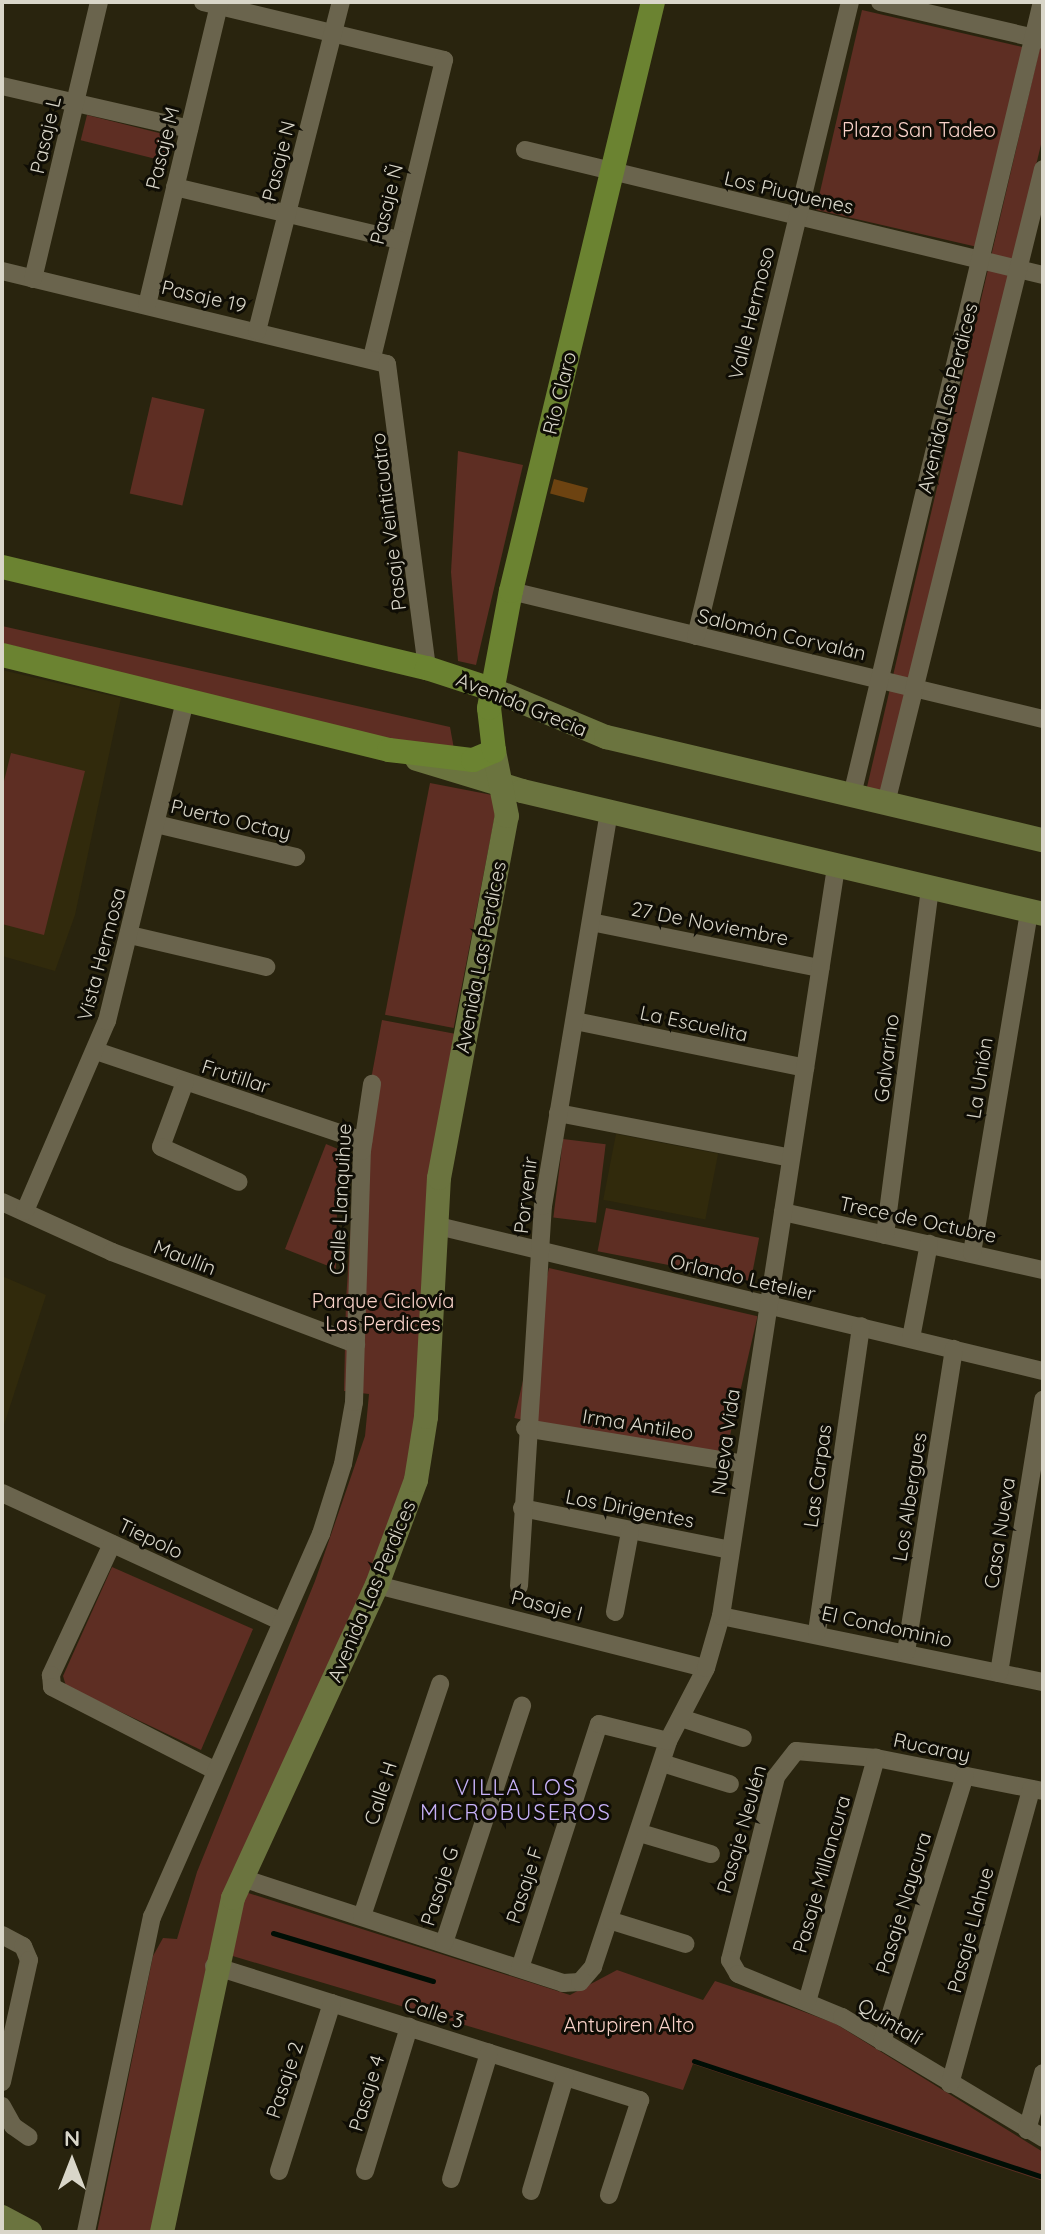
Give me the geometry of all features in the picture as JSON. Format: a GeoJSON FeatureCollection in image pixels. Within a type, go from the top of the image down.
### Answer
{"type":"FeatureCollection","features":[{"type":"Feature","properties":{"kind":"main road","name":"Río Claro"},"geometry":{"type":"LineString","coordinates":[[494,751],[491,689],[511,591],[653,2]]}},
{"type":"Feature","properties":{"kind":"main road","name":"Avenida Grecia"},"geometry":{"type":"LineString","coordinates":[[2,567],[427,668],[491,689]]}},
{"type":"Feature","properties":{"kind":"main road"},"geometry":{"type":"LineString","coordinates":[[2,655],[186,697],[389,750],[473,760],[494,751]]}},
{"type":"Feature","properties":{"kind":"street","name":"Pasaje L"},"geometry":{"type":"LineString","coordinates":[[33,279],[99,2]]}},
{"type":"Feature","properties":{"kind":"street","name":"Pasaje N"},"geometry":{"type":"LineString","coordinates":[[257,331],[341,2]]}},
{"type":"Feature","properties":{"kind":"street","name":"Valle Hermoso"},"geometry":{"type":"LineString","coordinates":[[696,636],[850,2]]}},
{"type":"Feature","properties":{"kind":"street"},"geometry":{"type":"LineString","coordinates":[[880,2],[1038,39]]}},
{"type":"Feature","properties":{"kind":"street","name":"Avenida Las Perdices"},"geometry":{"type":"LineString","coordinates":[[852,795],[980,260],[1038,39],[1042,2]]}},
{"type":"Feature","properties":{"kind":"street"},"geometry":{"type":"LineString","coordinates":[[214,3],[333,33]]}},
{"type":"Feature","properties":{"kind":"street","name":"Pasaje M"},"geometry":{"type":"LineString","coordinates":[[147,305],[189,129],[214,3]]}},
{"type":"Feature","properties":{"kind":"street","name":"Pasaje Ñ"},"geometry":{"type":"LineString","coordinates":[[333,33],[444,60],[372,358]]}},
{"type":"Feature","properties":{"kind":"street"},"geometry":{"type":"LineString","coordinates":[[2,86],[189,129]]}},
{"type":"Feature","properties":{"kind":"street","name":"Los Piuquenes"},"geometry":{"type":"LineString","coordinates":[[525,150],[1043,275]]}},
{"type":"Feature","properties":{"kind":"street","name":"Avenida Las Perdices"},"geometry":{"type":"LineString","coordinates":[[886,803],[1021,270],[1043,169]]}},
{"type":"Feature","properties":{"kind":"street"},"geometry":{"type":"LineString","coordinates":[[175,187],[400,240]]}},
{"type":"Feature","properties":{"kind":"street","name":"Pasaje 19"},"geometry":{"type":"LineString","coordinates":[[2,271],[372,358],[392,370]]}},
{"type":"Feature","properties":{"kind":"street","name":"Pasaje Veinticuatro"},"geometry":{"type":"LineString","coordinates":[[392,370],[427,668]]}},
{"type":"Feature","properties":{"kind":"street","name":"Salomón Corvalán"},"geometry":{"type":"LineString","coordinates":[[511,591],[1043,719]]}},
{"type":"Feature","properties":{"kind":"street","name":"Avenida Grecia"},"geometry":{"type":"LineString","coordinates":[[491,689],[606,737],[1043,840]]}},
{"type":"Feature","properties":{"kind":"street","name":"Vista Hermosa"},"geometry":{"type":"LineString","coordinates":[[25,1211],[96,1051],[130,935],[186,697]]}},
{"type":"Feature","properties":{"kind":"street"},"geometry":{"type":"LineString","coordinates":[[389,750],[503,786],[609,813],[1036,912]]}},
{"type":"Feature","properties":{"kind":"street","name":"Río Claro"},"geometry":{"type":"LineString","coordinates":[[494,751],[503,786]]}},
{"type":"Feature","properties":{"kind":"street","name":"Avenida Las Perdices"},"geometry":{"type":"LineString","coordinates":[[162,2232],[214,1966],[242,1878],[406,1517],[423,1447],[434,1225],[504,836],[503,786]]}},
{"type":"Feature","properties":{"kind":"street","name":"Porvenir"},"geometry":{"type":"LineString","coordinates":[[519,1586],[525,1428],[540,1251],[558,1113],[609,813]]}},
{"type":"Feature","properties":{"kind":"street","name":"Puerto Octay"},"geometry":{"type":"LineString","coordinates":[[156,824],[296,857]]}},
{"type":"Feature","properties":{"kind":"street","name":"Nueva Vida"},"geometry":{"type":"LineString","coordinates":[[520,1968],[563,1983],[580,1982],[593,1967],[612,1921],[668,1741],[706,1668],[721,1616],[836,867]]}},
{"type":"Feature","properties":{"kind":"street","name":"Galvarino"},"geometry":{"type":"LineString","coordinates":[[885,1235],[930,887]]}},
{"type":"Feature","properties":{"kind":"street","name":"La Unión"},"geometry":{"type":"LineString","coordinates":[[972,1253],[1036,912]]}},
{"type":"Feature","properties":{"kind":"street","name":"27 De Noviembre"},"geometry":{"type":"LineString","coordinates":[[591,922],[820,968]]}},
{"type":"Feature","properties":{"kind":"street"},"geometry":{"type":"LineString","coordinates":[[130,935],[266,967]]}},
{"type":"Feature","properties":{"kind":"street","name":"La Escuelita"},"geometry":{"type":"LineString","coordinates":[[575,1021],[805,1068]]}},
{"type":"Feature","properties":{"kind":"street","name":"Frutillar"},"geometry":{"type":"LineString","coordinates":[[96,1051],[363,1141]]}},
{"type":"Feature","properties":{"kind":"street"},"geometry":{"type":"LineString","coordinates":[[185,1082],[161,1147],[239,1182]]}},
{"type":"Feature","properties":{"kind":"street","name":"Calle Llanquihue"},"geometry":{"type":"LineString","coordinates":[[282,1622],[329,1511],[353,1413],[363,1141],[372,1084]]}},
{"type":"Feature","properties":{"kind":"street"},"geometry":{"type":"LineString","coordinates":[[558,1113],[791,1158]]}},
{"type":"Feature","properties":{"kind":"street","name":"Maullín"},"geometry":{"type":"LineString","coordinates":[[2,1202],[112,1252],[356,1344]]}},
{"type":"Feature","properties":{"kind":"street","name":"Trece de Octubre"},"geometry":{"type":"LineString","coordinates":[[783,1212],[1043,1270]]}},
{"type":"Feature","properties":{"kind":"street","name":"Orlando Letelier"},"geometry":{"type":"LineString","coordinates":[[434,1225],[1043,1371]]}},
{"type":"Feature","properties":{"kind":"street"},"geometry":{"type":"LineString","coordinates":[[911,1338],[929,1244]]}},
{"type":"Feature","properties":{"kind":"street","name":"Las Carpas"},"geometry":{"type":"LineString","coordinates":[[817,1632],[861,1326]]}},
{"type":"Feature","properties":{"kind":"street","name":"Los Albergues"},"geometry":{"type":"LineString","coordinates":[[906,1652],[954,1349]]}},
{"type":"Feature","properties":{"kind":"street","name":"Casa Nueva"},"geometry":{"type":"LineString","coordinates":[[999,1673],[1043,1400]]}},
{"type":"Feature","properties":{"kind":"street","name":"Irma Antileo"},"geometry":{"type":"LineString","coordinates":[[525,1428],[744,1464]]}},
{"type":"Feature","properties":{"kind":"street","name":"Tiepolo"},"geometry":{"type":"LineString","coordinates":[[2,1493],[282,1622]]}},
{"type":"Feature","properties":{"kind":"street","name":"Los Dirigentes"},"geometry":{"type":"LineString","coordinates":[[522,1508],[730,1550]]}},
{"type":"Feature","properties":{"kind":"street"},"geometry":{"type":"LineString","coordinates":[[615,1612],[630,1532]]}},
{"type":"Feature","properties":{"kind":"street"},"geometry":{"type":"LineString","coordinates":[[112,1544],[51,1675],[52,1687],[214,1770]]}},
{"type":"Feature","properties":{"kind":"street","name":"Pasaje I"},"geometry":{"type":"LineString","coordinates":[[377,1585],[706,1668]]}},
{"type":"Feature","properties":{"kind":"street","name":"El Condominio"},"geometry":{"type":"LineString","coordinates":[[721,1616],[817,1632],[1043,1682]]}},
{"type":"Feature","properties":{"kind":"street"},"geometry":{"type":"LineString","coordinates":[[86,2232],[150,1926],[214,1770],[282,1622]]}},
{"type":"Feature","properties":{"kind":"street","name":"Calle H"},"geometry":{"type":"LineString","coordinates":[[362,1916],[440,1684]]}},
{"type":"Feature","properties":{"kind":"street","name":"Pasaje G"},"geometry":{"type":"LineString","coordinates":[[444,1943],[522,1706]]}},
{"type":"Feature","properties":{"kind":"street"},"geometry":{"type":"LineString","coordinates":[[681,1718],[743,1738]]}},
{"type":"Feature","properties":{"kind":"street","name":"Pasaje F"},"geometry":{"type":"LineString","coordinates":[[520,1968],[599,1724],[668,1741]]}},
{"type":"Feature","properties":{"kind":"street","name":"Rucaray"},"geometry":{"type":"LineString","coordinates":[[811,1749],[876,1758],[1037,1790]]}},
{"type":"Feature","properties":{"kind":"street","name":"Pasaje Neulén"},"geometry":{"type":"LineString","coordinates":[[732,1940],[776,1777],[796,1751],[811,1749]]}},
{"type":"Feature","properties":{"kind":"street","name":"Pasaje Millancura"},"geometry":{"type":"LineString","coordinates":[[807,2002],[876,1758]]}},
{"type":"Feature","properties":{"kind":"street"},"geometry":{"type":"LineString","coordinates":[[662,1763],[730,1784]]}},
{"type":"Feature","properties":{"kind":"street","name":"Pasaje Naycura"},"geometry":{"type":"LineString","coordinates":[[882,2042],[965,1776]]}},
{"type":"Feature","properties":{"kind":"street","name":"Pasaje Llahue"},"geometry":{"type":"LineString","coordinates":[[950,2084],[1037,1790]]}},
{"type":"Feature","properties":{"kind":"street"},"geometry":{"type":"LineString","coordinates":[[640,1833],[711,1854]]}},
{"type":"Feature","properties":{"kind":"street"},"geometry":{"type":"LineString","coordinates":[[242,1878],[520,1968]]}},
{"type":"Feature","properties":{"kind":"street"},"geometry":{"type":"LineString","coordinates":[[612,1921],[686,1944]]}},
{"type":"Feature","properties":{"kind":"street"},"geometry":{"type":"LineString","coordinates":[[2,1935],[23,1946],[29,1960],[2,2082]]}},
{"type":"Feature","properties":{"kind":"street","name":"Quintalí"},"geometry":{"type":"LineString","coordinates":[[732,1940],[730,1960],[738,1974],[807,2002],[882,2042],[1035,2134]]}},
{"type":"Feature","properties":{"kind":"street","name":"Calle 3"},"geometry":{"type":"LineString","coordinates":[[214,1966],[640,2100],[609,2195]]}},
{"type":"Feature","properties":{"kind":"street","name":"Pasaje 2"},"geometry":{"type":"LineString","coordinates":[[279,2171],[332,2003]]}},
{"type":"Feature","properties":{"kind":"street","name":"Pasaje 4"},"geometry":{"type":"LineString","coordinates":[[365,2171],[409,2027]]}},
{"type":"Feature","properties":{"kind":"street"},"geometry":{"type":"LineString","coordinates":[[451,2179],[489,2053]]}},
{"type":"Feature","properties":{"kind":"street"},"geometry":{"type":"LineString","coordinates":[[1035,2134],[1043,2073]]}},
{"type":"Feature","properties":{"kind":"street"},"geometry":{"type":"LineString","coordinates":[[531,2191],[565,2077]]}},
{"type":"Feature","properties":{"kind":"street"},"geometry":{"type":"LineString","coordinates":[[2,2106],[13,2126],[29,2137]]}},
{"type":"Feature","properties":{"kind":"street"},"geometry":{"type":"LineString","coordinates":[[2,2217],[30,2232]]}},
{"type":"Feature","properties":{"kind":"shaded area"},"geometry":{"type":"Polygon","coordinates":[[[2,670],[121,698],[75,915],[55,971],[2,956],[2,670]]]}},
{"type":"Feature","properties":{"kind":"shaded area"},"geometry":{"type":"Polygon","coordinates":[[[616,1134],[718,1154],[705,1220],[603,1200],[616,1134]]]}},
{"type":"Feature","properties":{"kind":"shaded area"},"geometry":{"type":"Polygon","coordinates":[[[2,1276],[46,1295],[3,1428],[2,1428],[2,1276]]]}},
{"type":"Feature","properties":{"kind":"green space","name":"Plaza San Tadeo"},"geometry":{"type":"Polygon","coordinates":[[[862,10],[1026,48],[980,248],[816,210],[862,10]]]}},
{"type":"Feature","properties":{"kind":"green space"},"geometry":{"type":"Polygon","coordinates":[[[1043,34],[1043,136],[887,793],[867,787],[1043,34]]]}},
{"type":"Feature","properties":{"kind":"green space"},"geometry":{"type":"Polygon","coordinates":[[[87,115],[173,137],[167,162],[81,140],[87,115]]]}},
{"type":"Feature","properties":{"kind":"green space"},"geometry":{"type":"Polygon","coordinates":[[[152,397],[205,409],[182,506],[130,493],[152,397]]]}},
{"type":"Feature","properties":{"kind":"green space"},"geometry":{"type":"Polygon","coordinates":[[[458,451],[523,465],[476,665],[458,661],[451,572],[458,451]]]}},
{"type":"Feature","properties":{"kind":"green space"},"geometry":{"type":"Polygon","coordinates":[[[2,626],[450,727],[454,749],[444,753],[2,643],[2,626]]]}},
{"type":"Feature","properties":{"kind":"green space"},"geometry":{"type":"Polygon","coordinates":[[[11,753],[85,771],[44,935],[2,924],[2,789],[11,753]]]}},
{"type":"Feature","properties":{"kind":"green space"},"geometry":{"type":"Polygon","coordinates":[[[430,783],[499,796],[454,1028],[385,1015],[430,783]]]}},
{"type":"Feature","properties":{"kind":"green space","name":"Parque Ciclovía Las Perdices"},"geometry":{"type":"Polygon","coordinates":[[[382,1020],[456,1034],[405,1514],[217,1918],[157,2232],[97,2232],[153,1956],[163,1938],[177,1939],[197,1872],[315,1581],[365,1436],[369,1394],[344,1391],[346,1300],[355,1166],[382,1020]]]}},
{"type":"Feature","properties":{"kind":"green space"},"geometry":{"type":"Polygon","coordinates":[[[563,1139],[606,1144],[596,1223],[553,1217],[563,1139]]]}},
{"type":"Feature","properties":{"kind":"green space"},"geometry":{"type":"Polygon","coordinates":[[[326,1144],[338,1149],[336,1269],[285,1249],[326,1144]]]}},
{"type":"Feature","properties":{"kind":"green space"},"geometry":{"type":"Polygon","coordinates":[[[606,1208],[759,1238],[751,1281],[598,1251],[606,1208]]]}},
{"type":"Feature","properties":{"kind":"green space"},"geometry":{"type":"Polygon","coordinates":[[[549,1268],[758,1316],[723,1466],[514,1418],[549,1268]]]}},
{"type":"Feature","properties":{"kind":"green space"},"geometry":{"type":"Polygon","coordinates":[[[112,1567],[253,1629],[201,1750],[66,1686],[63,1676],[112,1567]]]}},
{"type":"Feature","properties":{"kind":"green space","name":"Antupiren Alto"},"geometry":{"type":"Polygon","coordinates":[[[242,1891],[570,1995],[617,1970],[703,2000],[715,1981],[786,2005],[836,2024],[1043,2152],[1043,2181],[693,2064],[683,2090],[226,1954],[242,1891]]]}},
{"type":"Feature","properties":{"kind":"building"},"geometry":{"type":"Polygon","coordinates":[[[554,479],[588,488],[584,503],[550,493],[554,479]]]}},
{"type":"Feature","properties":{"kind":"waterway"},"geometry":{"type":"LineString","coordinates":[[273,1933],[433,1981]]}},
{"type":"Feature","properties":{"kind":"waterway"},"geometry":{"type":"LineString","coordinates":[[694,2061],[1043,2177]]}},
{"type":"Feature","properties":{"kind":"district","name":"VILLA LOS MICROBUSEROS"},"geometry":{"type":"Point","coordinates":[516,1800]}}]}
